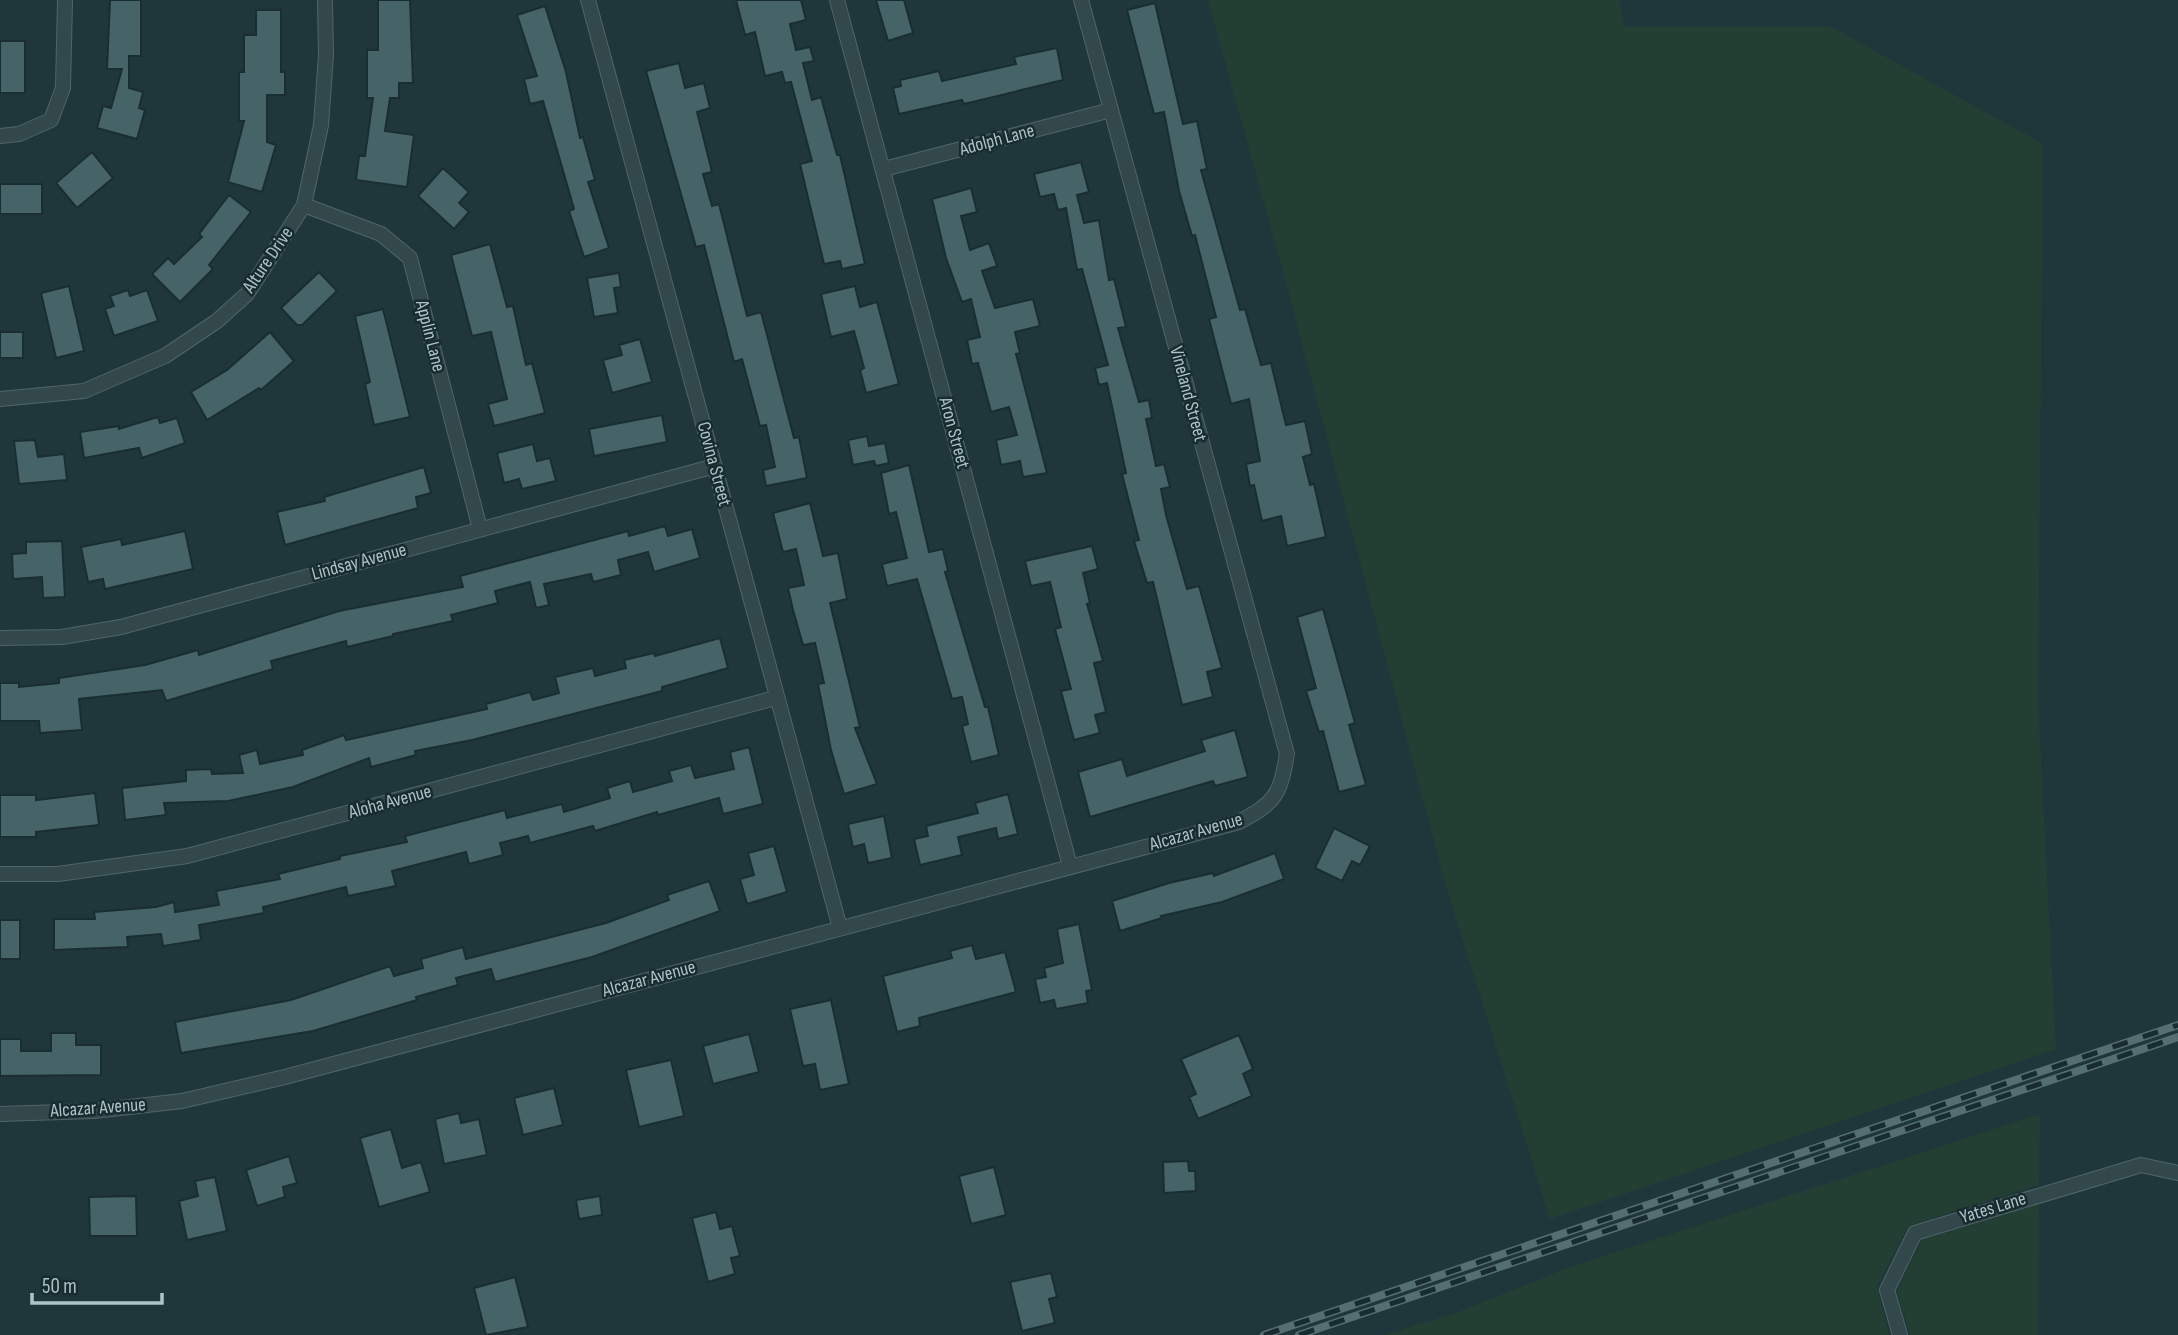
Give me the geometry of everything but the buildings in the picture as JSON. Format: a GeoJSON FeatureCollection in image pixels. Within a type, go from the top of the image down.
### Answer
{"type":"FeatureCollection","features":[{"type":"Feature","properties":{"kind":"street"},"geometry":{"type":"LineString","coordinates":[[0,136],[19,134],[51,120],[63,88],[65,0]]}},
{"type":"Feature","properties":{"kind":"street","name":"Alture Drive"},"geometry":{"type":"LineString","coordinates":[[0,399],[84,391],[165,356],[217,321],[247,294],[304,205],[321,125],[326,55],[325,0]]}},
{"type":"Feature","properties":{"kind":"street","name":"Covina Street"},"geometry":{"type":"LineString","coordinates":[[588,0],[775,698],[840,928]]}},
{"type":"Feature","properties":{"kind":"street","name":"Aron Street"},"geometry":{"type":"LineString","coordinates":[[838,0],[1070,866]]}},
{"type":"Feature","properties":{"kind":"street","name":"Vineland Street"},"geometry":{"type":"LineString","coordinates":[[1081,0],[1287,754],[1281,788]]}},
{"type":"Feature","properties":{"kind":"street","name":"Adolph Lane"},"geometry":{"type":"LineString","coordinates":[[884,169],[1111,110]]}},
{"type":"Feature","properties":{"kind":"street","name":"Applin Lane"},"geometry":{"type":"LineString","coordinates":[[304,205],[381,234],[410,258],[480,529]]}},
{"type":"Feature","properties":{"kind":"street","name":"Lindsay Avenue"},"geometry":{"type":"LineString","coordinates":[[0,638],[62,637],[121,627],[715,467]]}},
{"type":"Feature","properties":{"kind":"street","name":"Aloha Avenue"},"geometry":{"type":"LineString","coordinates":[[0,874],[58,874],[187,856],[775,698]]}},
{"type":"Feature","properties":{"kind":"street","name":"Alcazar Avenue"},"geometry":{"type":"LineString","coordinates":[[0,1114],[94,1111],[182,1101],[312,1070],[1238,822],[1263,809],[1281,788]]}},
{"type":"Feature","properties":{"kind":"street","name":"Yates Lane"},"geometry":{"type":"LineString","coordinates":[[1900,1335],[1886,1290],[1915,1233],[2141,1165],[2178,1173]]}},
{"type":"Feature","properties":{"kind":"green space"},"geometry":{"type":"Polygon","coordinates":[[[1208,0],[1619,0],[1624,26],[1830,26],[2043,144],[2038,700],[2056,1049],[1550,1219],[1446,886],[1208,0]]]}},
{"type":"Feature","properties":{"kind":"green space"},"geometry":{"type":"Polygon","coordinates":[[[2040,1114],[2039,1185],[1911,1225],[1906,1230],[1877,1286],[1889,1335],[1385,1335],[1456,1313],[1570,1267],[2040,1114]]]}},
{"type":"Feature","properties":{"kind":"green space"},"geometry":{"type":"Polygon","coordinates":[[[2039,1204],[2038,1335],[1910,1335],[1897,1291],[1922,1240],[2039,1204]]]}},
{"type":"Feature","properties":{"kind":"railway"},"geometry":{"type":"LineString","coordinates":[[1264,1335],[2178,1025]]}},
{"type":"Feature","properties":{"kind":"railway"},"geometry":{"type":"LineString","coordinates":[[1299,1335],[2178,1037]]}}]}
